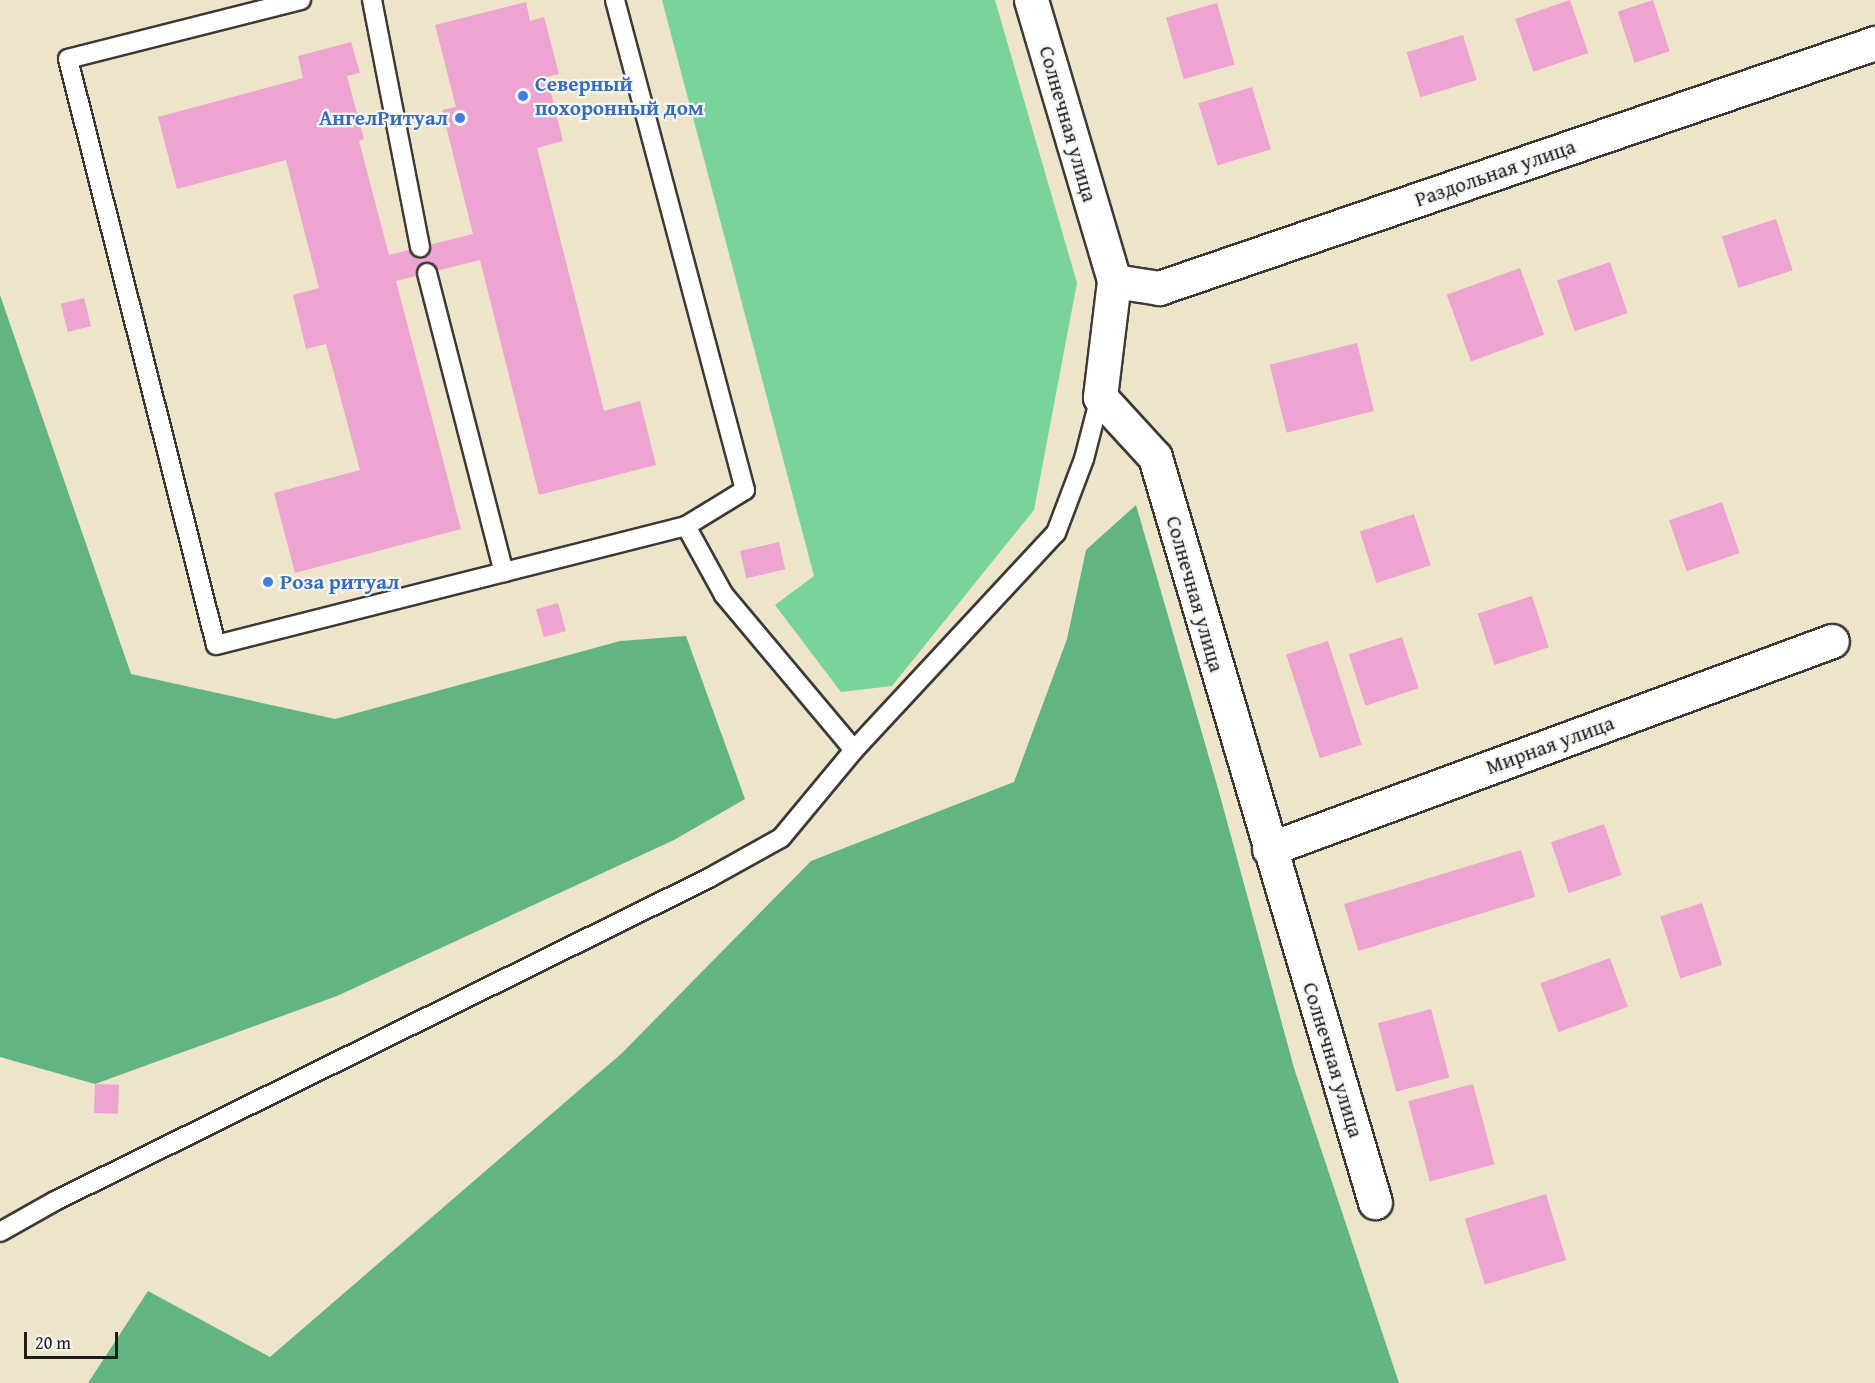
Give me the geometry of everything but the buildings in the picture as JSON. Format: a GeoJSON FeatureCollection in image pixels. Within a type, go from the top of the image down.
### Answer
{"type":"FeatureCollection","features":[{"type":"Feature","properties":{"kind":"street","name":"Солнечная улица"},"geometry":{"type":"LineString","coordinates":[[1031,0],[1114,281],[1100,397],[1155,457],[1375,1202]]}},
{"type":"Feature","properties":{"kind":"street","name":"Раздольная улица"},"geometry":{"type":"LineString","coordinates":[[1114,281],[1159,288],[1875,43]]}},
{"type":"Feature","properties":{"kind":"street","name":"Мирная улица"},"geometry":{"type":"LineString","coordinates":[[1269,849],[1832,641]]}},
{"type":"Feature","properties":{"kind":"lane"},"geometry":{"type":"LineString","coordinates":[[301,0],[257,5],[68,59],[216,645],[686,526],[745,490],[615,0]]}},
{"type":"Feature","properties":{"kind":"lane"},"geometry":{"type":"LineString","coordinates":[[372,0],[420,247]]}},
{"type":"Feature","properties":{"kind":"lane"},"geometry":{"type":"LineString","coordinates":[[427,273],[504,572]]}},
{"type":"Feature","properties":{"kind":"lane"},"geometry":{"type":"LineString","coordinates":[[0,1232],[55,1201],[709,878],[781,838],[854,750],[1056,533],[1084,459],[1100,397]]}},
{"type":"Feature","properties":{"kind":"lane"},"geometry":{"type":"LineString","coordinates":[[686,526],[724,595],[854,750]]}},
{"type":"Feature","properties":{"kind":"green space"},"geometry":{"type":"Polygon","coordinates":[[[662,0],[995,0],[1077,283],[1034,510],[892,686],[841,692],[775,605],[814,576],[662,0]]]}},
{"type":"Feature","properties":{"kind":"green space"},"geometry":{"type":"Polygon","coordinates":[[[0,295],[131,674],[335,719],[620,641],[686,636],[745,799],[674,840],[337,996],[95,1084],[0,1057],[0,295]]]}},
{"type":"Feature","properties":{"kind":"green space"},"geometry":{"type":"Polygon","coordinates":[[[1136,505],[1219,792],[1294,1068],[1399,1383],[88,1383],[148,1291],[270,1357],[621,1054],[811,861],[1014,782],[1067,639],[1086,550],[1136,505]]]}},
{"type":"Feature","properties":{"kind":"place","name":"Северный похоронный дом"},"geometry":{"type":"Point","coordinates":[523,96]}},
{"type":"Feature","properties":{"kind":"place","name":"АнгелРитуал"},"geometry":{"type":"Point","coordinates":[460,118]}},
{"type":"Feature","properties":{"kind":"place","name":"Роза ритуал"},"geometry":{"type":"Point","coordinates":[268,582]}}]}
